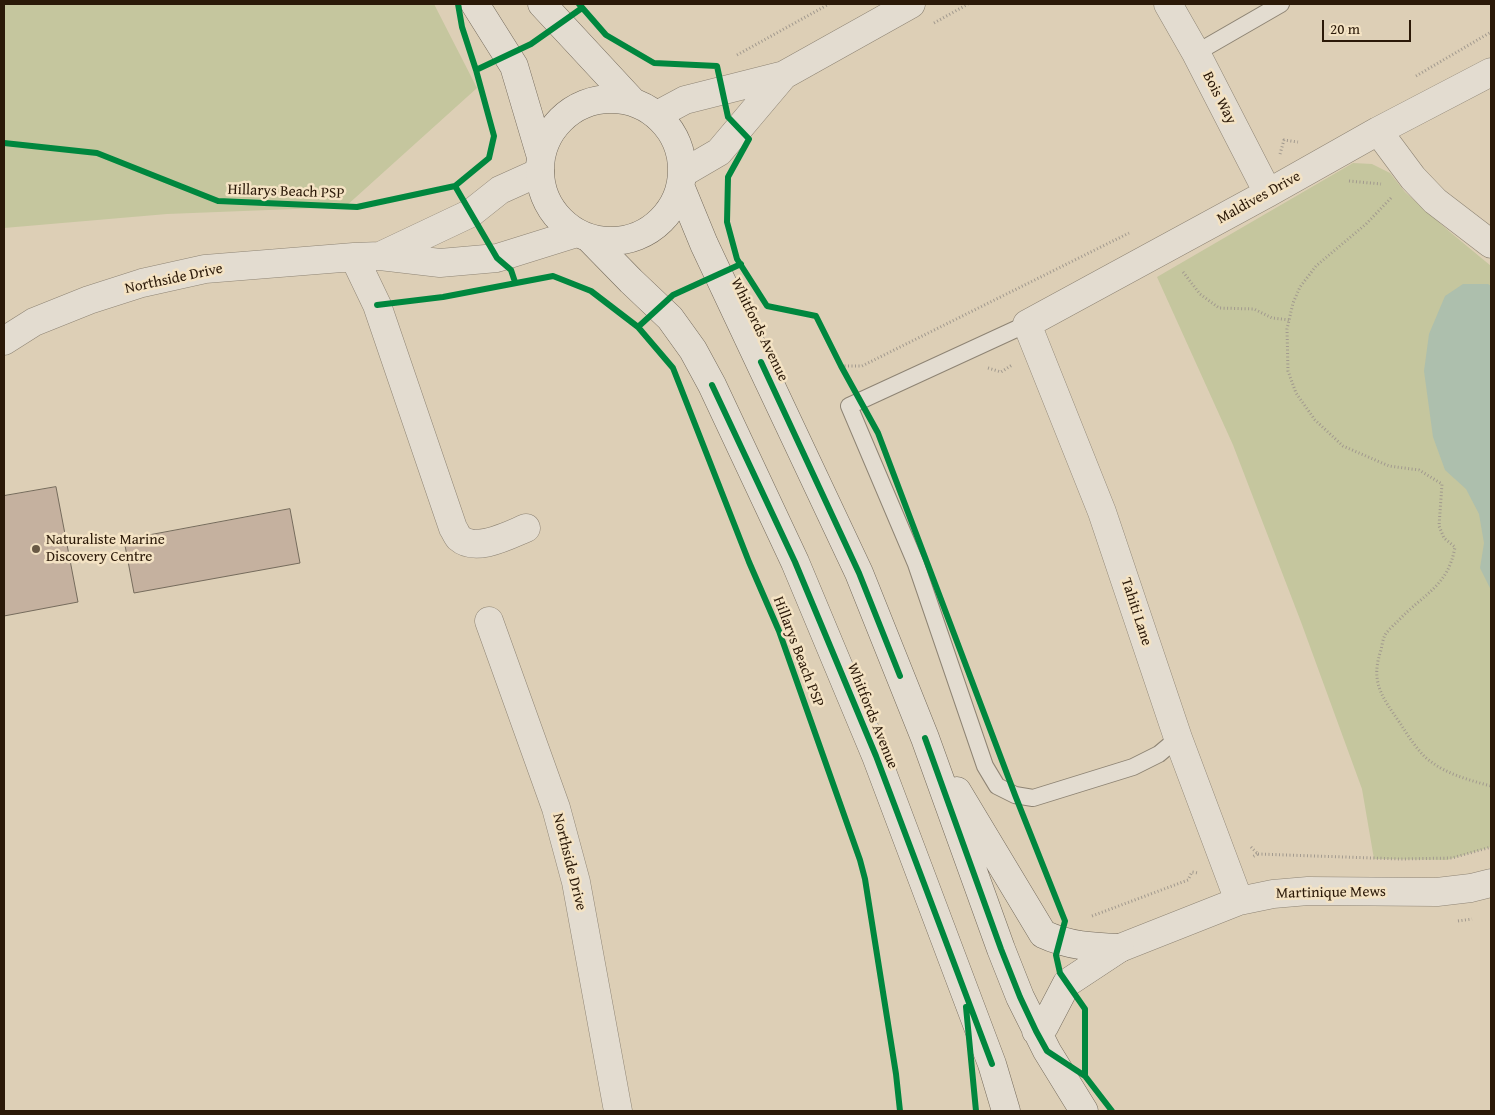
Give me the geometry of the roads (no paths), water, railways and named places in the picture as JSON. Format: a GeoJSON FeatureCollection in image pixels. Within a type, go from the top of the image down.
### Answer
{"type":"FeatureCollection","features":[{"type":"Feature","properties":{"kind":"street"},"geometry":{"type":"LineString","coordinates":[[475,4],[514,66],[540,165],[544,196],[557,217],[583,235],[612,241],[635,238],[656,226],[671,209],[682,180],[680,151],[671,132],[657,115],[632,100],[542,4]]}},
{"type":"Feature","properties":{"kind":"street"},"geometry":{"type":"LineString","coordinates":[[657,115],[685,100],[784,75],[911,4]]}},
{"type":"Feature","properties":{"kind":"street","name":"Bois Way"},"geometry":{"type":"LineString","coordinates":[[1168,4],[1196,53],[1264,185]]}},
{"type":"Feature","properties":{"kind":"street","name":"Maldives Drive"},"geometry":{"type":"LineString","coordinates":[[1027,324],[1167,249],[1264,185],[1330,158],[1491,72]]}},
{"type":"Feature","properties":{"kind":"street"},"geometry":{"type":"LineString","coordinates":[[682,180],[719,152],[784,75]]}},
{"type":"Feature","properties":{"kind":"street"},"geometry":{"type":"LineString","coordinates":[[540,165],[548,136],[562,118],[581,106],[602,100],[632,100]]}},
{"type":"Feature","properties":{"kind":"street"},"geometry":{"type":"LineString","coordinates":[[1378,131],[1413,178],[1435,201],[1491,244]]}},
{"type":"Feature","properties":{"kind":"street","name":"Northside Drive"},"geometry":{"type":"LineString","coordinates":[[367,256],[471,213],[500,190],[540,165]]}},
{"type":"Feature","properties":{"kind":"street","name":"Whitfords Avenue"},"geometry":{"type":"LineString","coordinates":[[682,180],[704,244],[859,573],[925,738],[1001,949],[1036,1031],[1084,1111]]}},
{"type":"Feature","properties":{"kind":"street","name":"Northside Drive"},"geometry":{"type":"LineString","coordinates":[[4,341],[34,322],[88,300],[142,283],[205,269],[367,256],[440,263],[498,258],[583,235]]}},
{"type":"Feature","properties":{"kind":"street","name":"Whitfords Avenue"},"geometry":{"type":"LineString","coordinates":[[583,235],[670,318],[693,350],[749,461],[795,562],[876,756],[988,1055],[1006,1111]]}},
{"type":"Feature","properties":{"kind":"street"},"geometry":{"type":"LineString","coordinates":[[367,256],[377,305],[453,528],[460,538],[470,542],[481,543],[487,543],[526,528]]}},
{"type":"Feature","properties":{"kind":"street","name":"Tahiti Lane"},"geometry":{"type":"LineString","coordinates":[[1027,324],[1102,512],[1178,738],[1239,901]]}},
{"type":"Feature","properties":{"kind":"street","name":"Northside Drive"},"geometry":{"type":"LineString","coordinates":[[489,621],[556,808],[576,882],[618,1111]]}},
{"type":"Feature","properties":{"kind":"street"},"geometry":{"type":"LineString","coordinates":[[925,738],[1043,934],[1060,942],[1084,946],[1120,948]]}},
{"type":"Feature","properties":{"kind":"street","name":"Martinique Mews"},"geometry":{"type":"LineString","coordinates":[[1120,948],[1239,901],[1273,894],[1308,891],[1437,892],[1471,888],[1491,883]]}},
{"type":"Feature","properties":{"kind":"street"},"geometry":{"type":"LineString","coordinates":[[1036,1031],[1044,1027],[1067,983],[1120,948]]}},
{"type":"Feature","properties":{"kind":"lane"},"geometry":{"type":"LineString","coordinates":[[1196,53],[1281,4]]}},
{"type":"Feature","properties":{"kind":"lane"},"geometry":{"type":"LineString","coordinates":[[1027,324],[854,404],[916,564],[985,766],[997,786],[1015,796],[1033,798],[1133,767],[1159,754],[1178,738]]}},
{"type":"Feature","properties":{"kind":"place","name":"Naturaliste Marine Discovery Centre"},"geometry":{"type":"Point","coordinates":[36,549]}}]}
